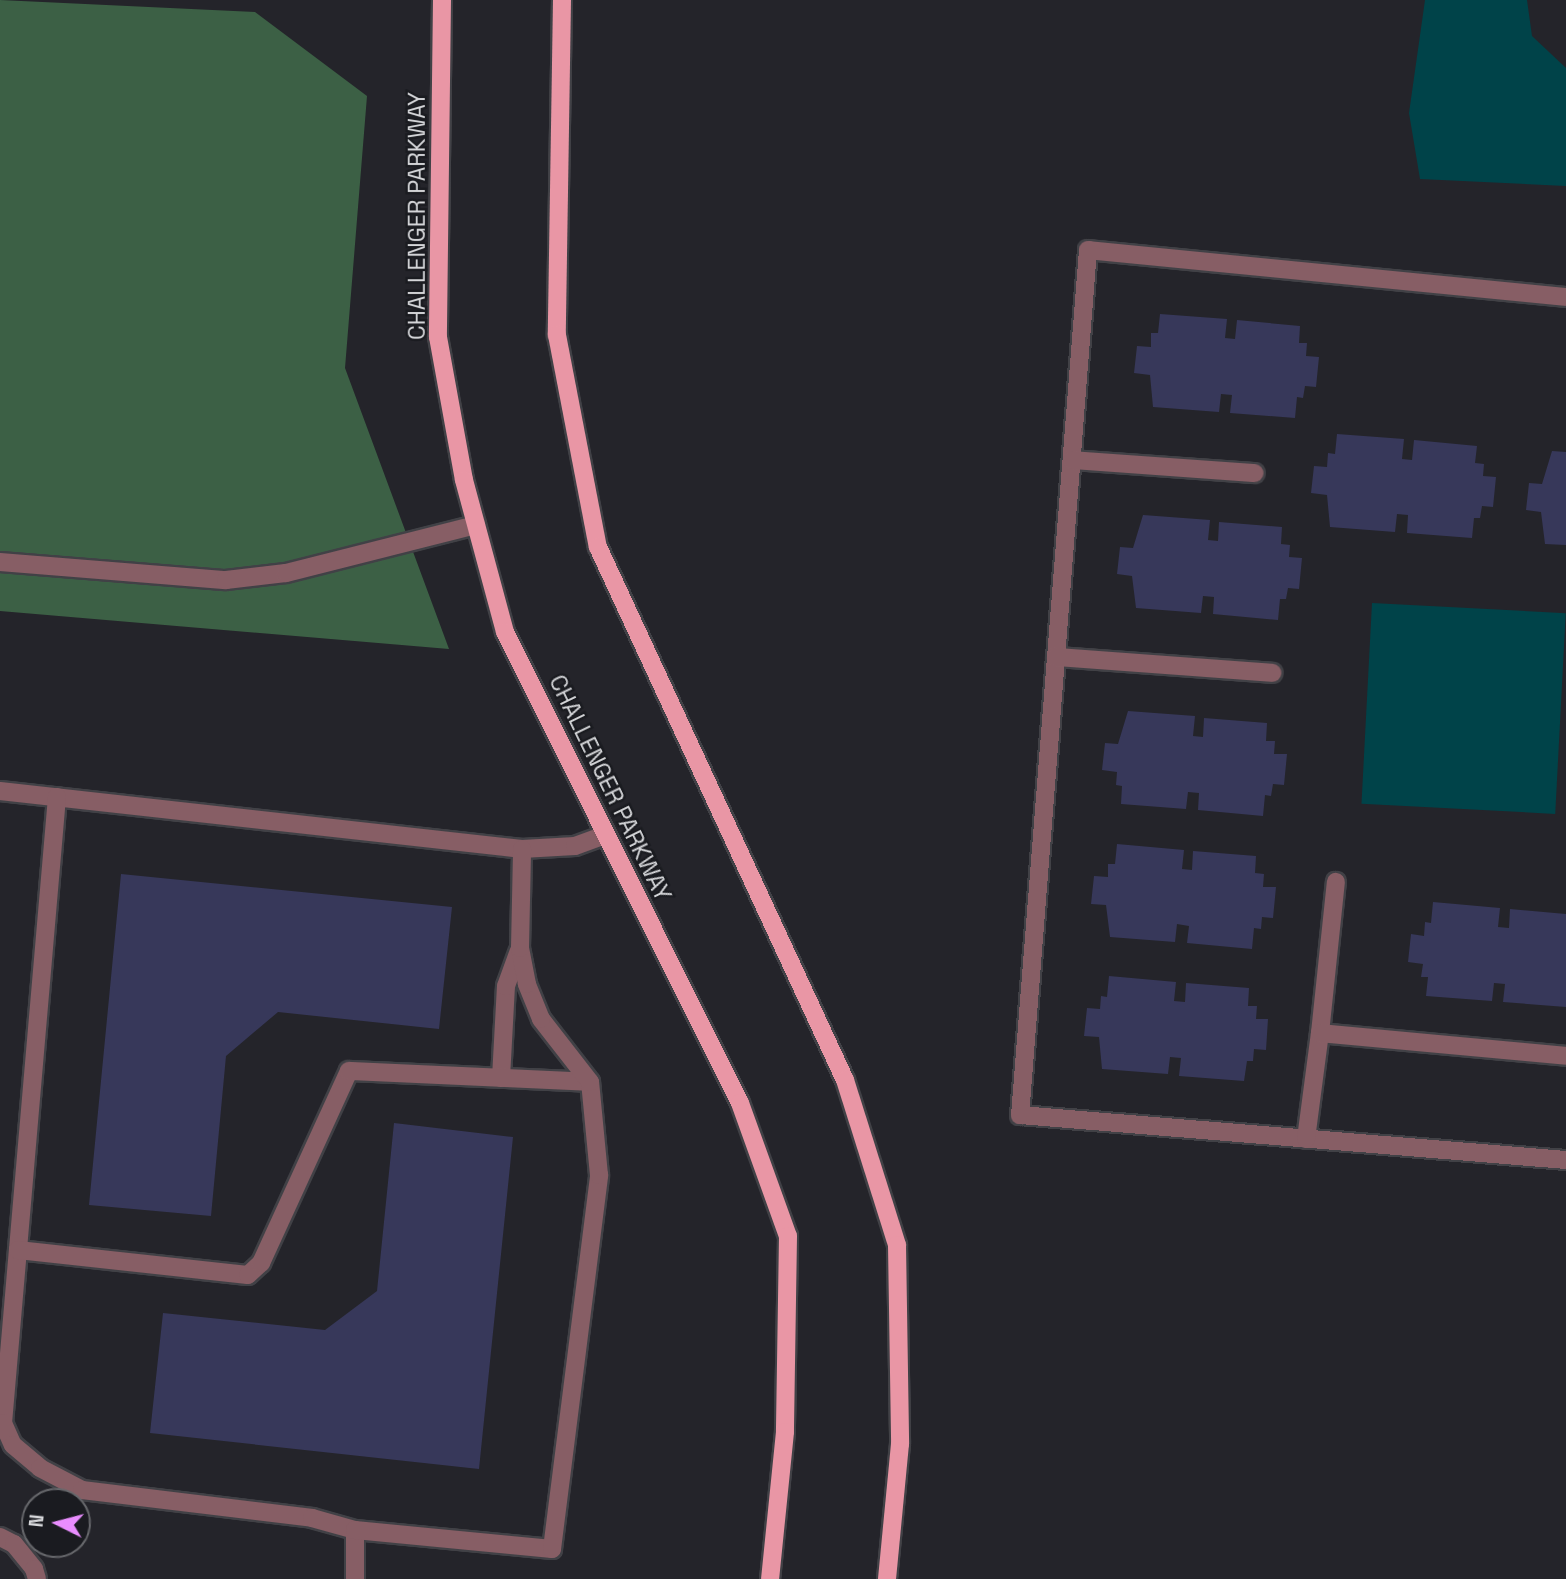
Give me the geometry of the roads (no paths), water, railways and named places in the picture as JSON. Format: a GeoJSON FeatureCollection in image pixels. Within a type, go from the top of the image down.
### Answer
{"type":"FeatureCollection","features":[{"type":"Feature","properties":{"kind":"main road","name":"CHALLENGER PARKWAY"},"geometry":{"type":"LineString","coordinates":[[442,0],[438,337],[476,524],[505,632],[740,1103],[788,1236],[785,1432],[770,1579]]}},
{"type":"Feature","properties":{"kind":"main road"},"geometry":{"type":"LineString","coordinates":[[562,0],[557,335],[598,547],[845,1080],[897,1245],[900,1444],[887,1579]]}},
{"type":"Feature","properties":{"kind":"street"},"geometry":{"type":"LineString","coordinates":[[1566,297],[1088,250],[1020,1115],[1566,1160]]}},
{"type":"Feature","properties":{"kind":"street"},"geometry":{"type":"LineString","coordinates":[[1072,460],[1255,473]]}},
{"type":"Feature","properties":{"kind":"street"},"geometry":{"type":"LineString","coordinates":[[0,562],[226,580],[286,573],[476,524]]}},
{"type":"Feature","properties":{"kind":"street"},"geometry":{"type":"LineString","coordinates":[[1056,657],[1272,673]]}},
{"type":"Feature","properties":{"kind":"street"},"geometry":{"type":"LineString","coordinates":[[0,791],[522,849],[575,846],[605,835]]}},
{"type":"Feature","properties":{"kind":"street"},"geometry":{"type":"LineString","coordinates":[[57,797],[3,1423],[13,1445],[40,1468],[82,1490],[312,1518],[355,1530],[552,1549],[599,1175],[590,1082],[541,1019],[527,984],[520,948],[522,849]]}},
{"type":"Feature","properties":{"kind":"street"},"geometry":{"type":"LineString","coordinates":[[1306,1139],[1336,882]]}},
{"type":"Feature","properties":{"kind":"street"},"geometry":{"type":"LineString","coordinates":[[501,1078],[506,986],[520,948]]}},
{"type":"Feature","properties":{"kind":"street"},"geometry":{"type":"LineString","coordinates":[[1320,1032],[1566,1056]]}},
{"type":"Feature","properties":{"kind":"street"},"geometry":{"type":"LineString","coordinates":[[18,1250],[248,1275],[261,1263],[349,1071],[590,1082]]}},
{"type":"Feature","properties":{"kind":"street"},"geometry":{"type":"LineString","coordinates":[[355,1530],[355,1579]]}},
{"type":"Feature","properties":{"kind":"street"},"geometry":{"type":"LineString","coordinates":[[0,1537],[14,1544],[34,1569],[37,1579]]}},
{"type":"Feature","properties":{"kind":"water"},"geometry":{"type":"Polygon","coordinates":[[[1425,0],[1527,0],[1532,36],[1566,68],[1566,186],[1420,179],[1409,113],[1425,0]]]}},
{"type":"Feature","properties":{"kind":"water"},"geometry":{"type":"Polygon","coordinates":[[[1372,603],[1566,613],[1555,814],[1361,804],[1372,603]]]}}]}
